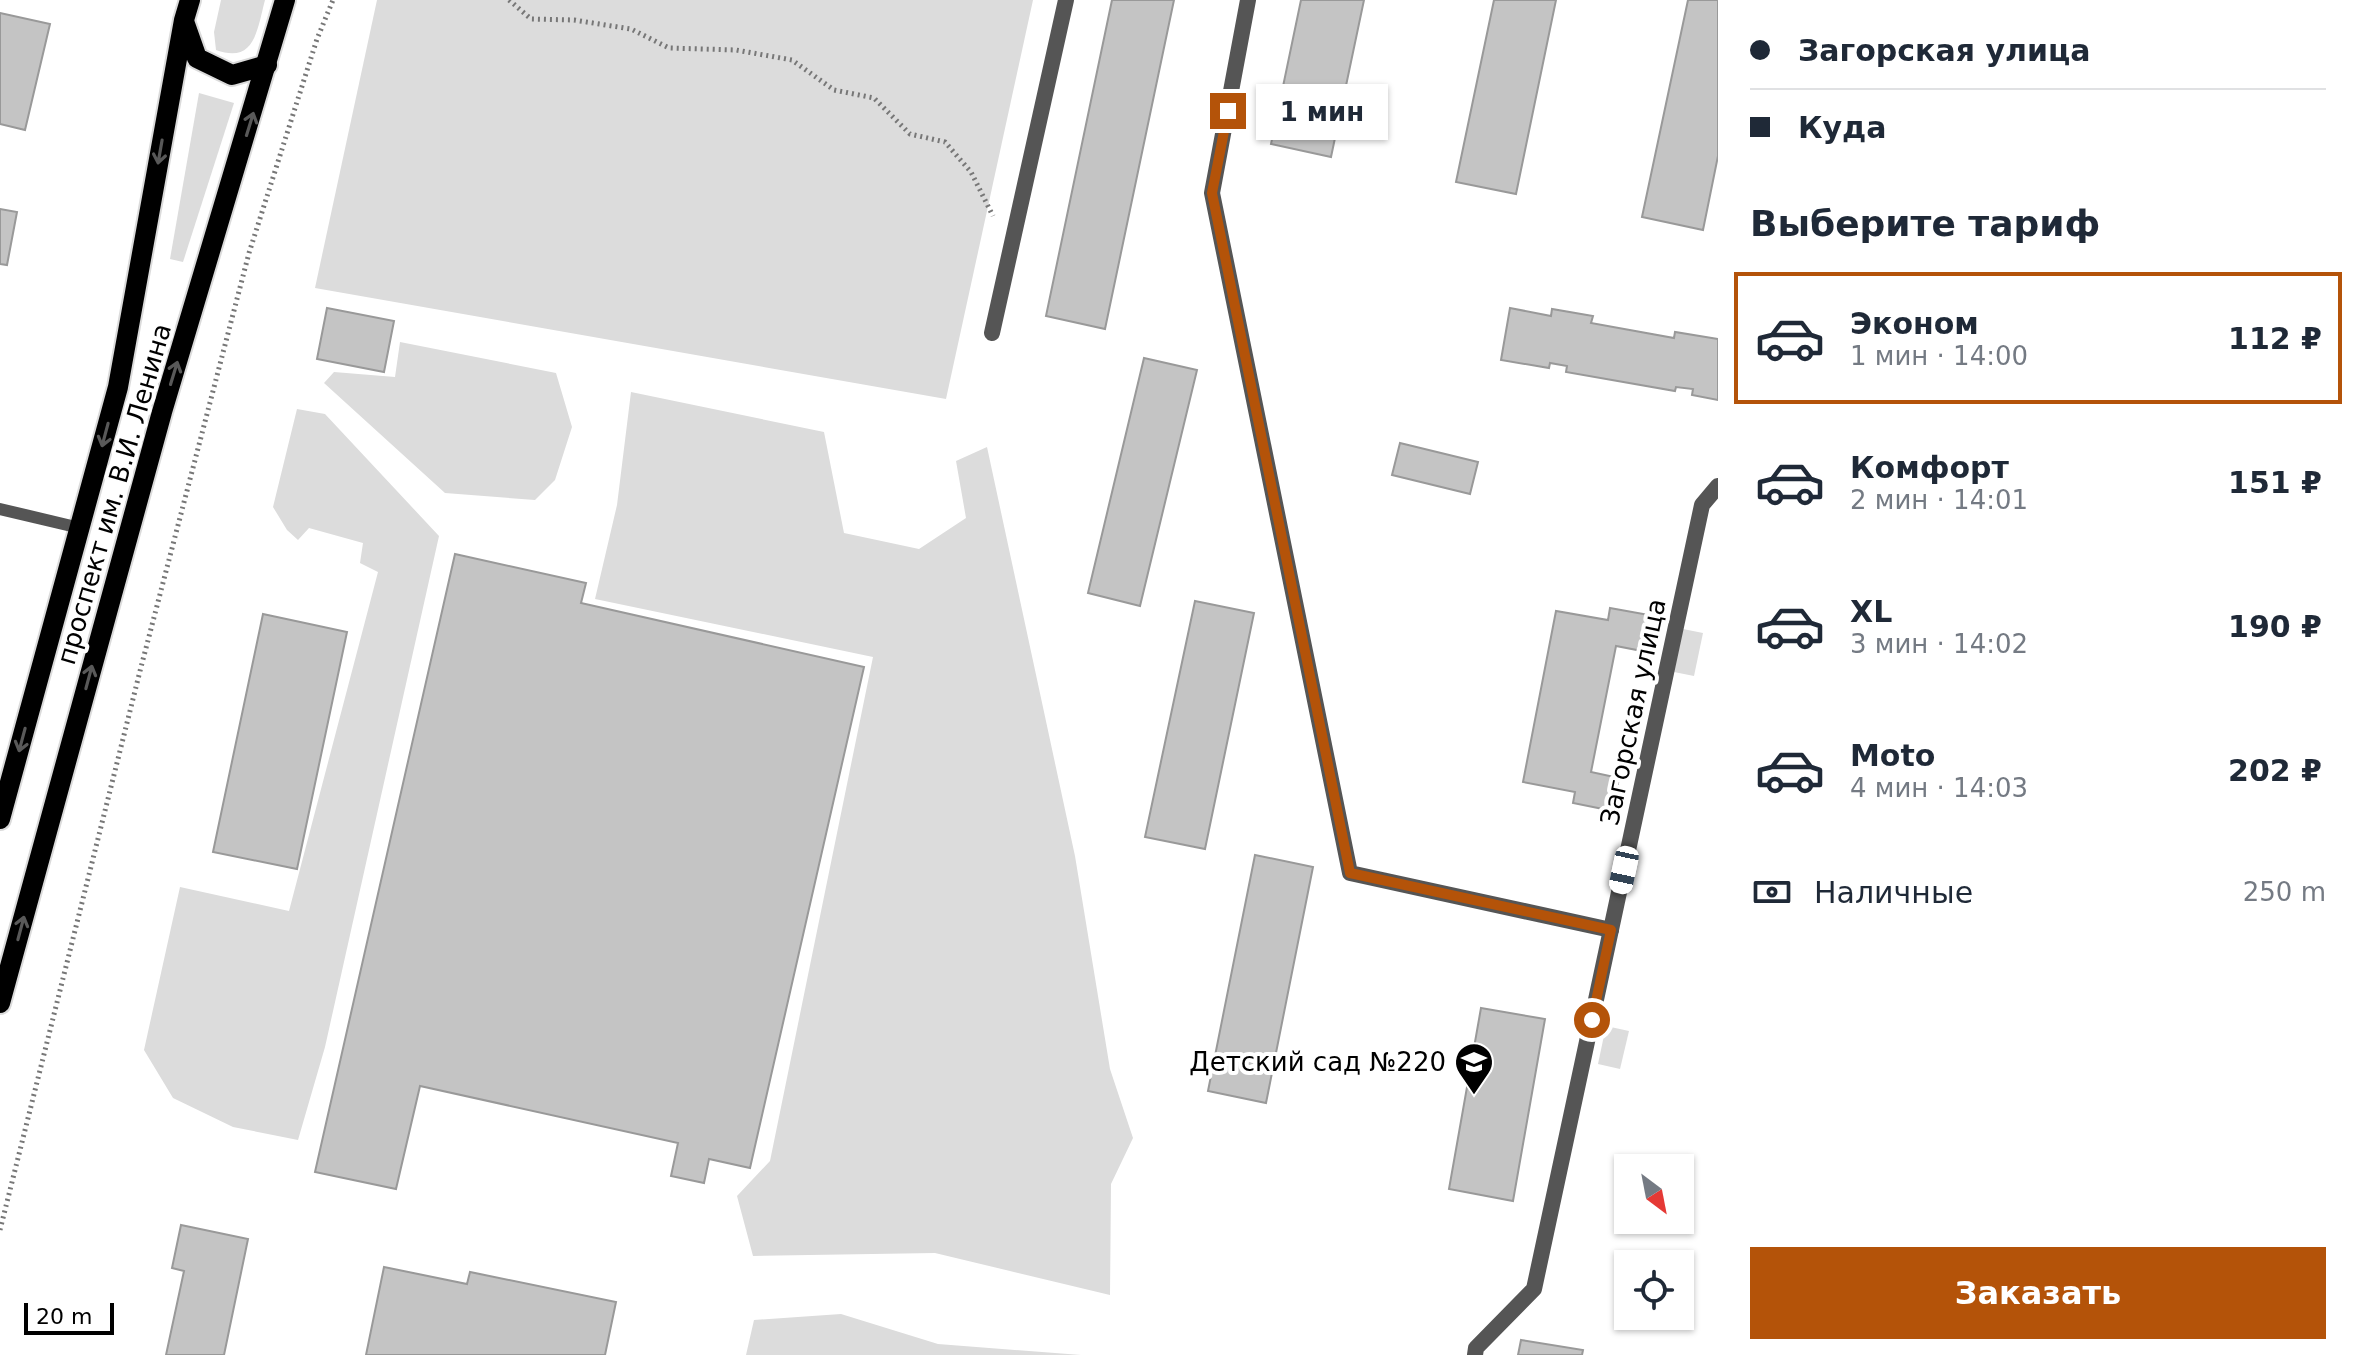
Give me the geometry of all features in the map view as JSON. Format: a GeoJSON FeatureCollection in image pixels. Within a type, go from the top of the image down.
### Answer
{"type":"FeatureCollection","features":[{"type":"Feature","properties":{"kind":"main road","name":"проспект им. В.И. Ленина"},"geometry":{"type":"LineString","coordinates":[[0,819],[118,387],[190,0]]}},
{"type":"Feature","properties":{"kind":"main road","name":"проспект им. В.И. Ленина"},"geometry":{"type":"LineString","coordinates":[[0,1003],[162,412],[285,0]]}},
{"type":"Feature","properties":{"kind":"main road"},"geometry":{"type":"LineString","coordinates":[[184,20],[197,58],[232,75],[267,65]]}},
{"type":"Feature","properties":{"kind":"street"},"geometry":{"type":"LineString","coordinates":[[992,333],[1066,0]]}},
{"type":"Feature","properties":{"kind":"street"},"geometry":{"type":"LineString","coordinates":[[1248,0],[1212,193],[1350,873],[1611,930]]}},
{"type":"Feature","properties":{"kind":"street","name":"Загорская улица"},"geometry":{"type":"LineString","coordinates":[[1475,1355],[1476,1348],[1534,1289],[1702,505],[1718,486]]}},
{"type":"Feature","properties":{"kind":"lane"},"geometry":{"type":"LineString","coordinates":[[0,509],[80,528]]}},
{"type":"Feature","properties":{"kind":"path"},"geometry":{"type":"LineString","coordinates":[[0,1230],[249,253],[317,39],[333,0]]}},
{"type":"Feature","properties":{"kind":"path"},"geometry":{"type":"LineString","coordinates":[[509,0],[531,19],[574,20],[631,29],[669,48],[736,50],[792,60],[834,90],[874,98],[910,134],[945,142],[971,172],[993,216]]}},
{"type":"Feature","properties":{"kind":"shaded area"},"geometry":{"type":"Polygon","coordinates":[[[221,0],[265,0],[252,42],[239,52],[216,50],[214,32],[221,0]]]}},
{"type":"Feature","properties":{"kind":"shaded area"},"geometry":{"type":"Polygon","coordinates":[[[377,0],[1033,0],[946,399],[315,288],[377,0]]]}},
{"type":"Feature","properties":{"kind":"shaded area"},"geometry":{"type":"Polygon","coordinates":[[[199,93],[234,103],[183,262],[170,259],[199,93]]]}},
{"type":"Feature","properties":{"kind":"shaded area"},"geometry":{"type":"Polygon","coordinates":[[[400,342],[556,373],[572,427],[555,480],[535,500],[445,493],[324,383],[334,372],[395,377],[400,342]]]}},
{"type":"Feature","properties":{"kind":"shaded area"},"geometry":{"type":"Polygon","coordinates":[[[631,392],[824,432],[844,533],[919,549],[966,518],[956,461],[987,447],[1075,856],[1110,1069],[1133,1138],[1111,1184],[1110,1295],[935,1253],[753,1256],[737,1196],[770,1161],[873,657],[595,599],[617,505],[631,392]]]}},
{"type":"Feature","properties":{"kind":"shaded area"},"geometry":{"type":"Polygon","coordinates":[[[297,409],[325,414],[439,536],[325,1047],[298,1140],[233,1127],[173,1098],[144,1050],[180,887],[289,911],[378,572],[360,563],[363,543],[309,528],[298,540],[287,530],[273,507],[297,409]]]}},
{"type":"Feature","properties":{"kind":"shaded area"},"geometry":{"type":"Polygon","coordinates":[[[1683,629],[1703,633],[1694,676],[1674,672],[1683,629]]]}},
{"type":"Feature","properties":{"kind":"shaded area"},"geometry":{"type":"Polygon","coordinates":[[[1606,1026],[1629,1031],[1620,1069],[1598,1064],[1606,1026]]]}},
{"type":"Feature","properties":{"kind":"shaded area"},"geometry":{"type":"Polygon","coordinates":[[[841,1314],[938,1344],[1081,1355],[746,1355],[754,1320],[841,1314]]]}},
{"type":"Feature","properties":{"kind":"building"},"geometry":{"type":"Polygon","coordinates":[[[1112,0],[1174,0],[1105,329],[1046,316],[1112,0]]]}},
{"type":"Feature","properties":{"kind":"building"},"geometry":{"type":"Polygon","coordinates":[[[1301,0],[1364,0],[1331,157],[1271,144],[1301,0]]]}},
{"type":"Feature","properties":{"kind":"building"},"geometry":{"type":"Polygon","coordinates":[[[1494,0],[1556,0],[1516,194],[1456,182],[1494,0]]]}},
{"type":"Feature","properties":{"kind":"building"},"geometry":{"type":"Polygon","coordinates":[[[1688,0],[1718,0],[1718,156],[1703,230],[1642,217],[1688,0]]]}},
{"type":"Feature","properties":{"kind":"building"},"geometry":{"type":"Polygon","coordinates":[[[0,13],[50,24],[25,130],[0,124],[0,13]]]}},
{"type":"Feature","properties":{"kind":"building"},"geometry":{"type":"Polygon","coordinates":[[[0,209],[17,212],[7,265],[0,264],[0,209]]]}},
{"type":"Feature","properties":{"kind":"building"},"geometry":{"type":"Polygon","coordinates":[[[327,308],[394,321],[384,372],[317,359],[327,308]]]}},
{"type":"Feature","properties":{"kind":"building"},"geometry":{"type":"Polygon","coordinates":[[[1510,308],[1551,316],[1552,309],[1593,316],[1591,323],[1674,338],[1675,332],[1718,339],[1718,400],[1692,395],[1693,389],[1676,387],[1675,391],[1566,372],[1567,366],[1550,363],[1549,368],[1501,360],[1510,308]]]}},
{"type":"Feature","properties":{"kind":"building"},"geometry":{"type":"Polygon","coordinates":[[[1144,358],[1197,370],[1140,606],[1088,593],[1144,358]]]}},
{"type":"Feature","properties":{"kind":"building"},"geometry":{"type":"Polygon","coordinates":[[[1400,443],[1478,462],[1470,494],[1392,475],[1400,443]]]}},
{"type":"Feature","properties":{"kind":"building"},"geometry":{"type":"Polygon","coordinates":[[[455,554],[586,583],[581,603],[864,667],[750,1168],[709,1159],[704,1183],[671,1176],[678,1143],[420,1086],[396,1189],[315,1172],[455,554]]]}},
{"type":"Feature","properties":{"kind":"building"},"geometry":{"type":"Polygon","coordinates":[[[1195,601],[1254,613],[1205,849],[1145,837],[1195,601]]]}},
{"type":"Feature","properties":{"kind":"building"},"geometry":{"type":"Polygon","coordinates":[[[1610,608],[1649,615],[1642,651],[1616,646],[1591,772],[1619,778],[1613,811],[1573,803],[1575,792],[1523,782],[1556,611],[1608,620],[1610,608]]]}},
{"type":"Feature","properties":{"kind":"building"},"geometry":{"type":"Polygon","coordinates":[[[263,614],[347,632],[297,869],[213,852],[263,614]]]}},
{"type":"Feature","properties":{"kind":"building"},"geometry":{"type":"Polygon","coordinates":[[[1255,855],[1313,867],[1266,1103],[1208,1091],[1255,855]]]}},
{"type":"Feature","properties":{"kind":"building"},"geometry":{"type":"Polygon","coordinates":[[[1481,1008],[1545,1019],[1513,1201],[1449,1189],[1481,1008]]]}},
{"type":"Feature","properties":{"kind":"building"},"geometry":{"type":"Polygon","coordinates":[[[181,1225],[248,1239],[224,1355],[166,1355],[184,1271],[172,1268],[181,1225]]]}},
{"type":"Feature","properties":{"kind":"building"},"geometry":{"type":"Polygon","coordinates":[[[384,1267],[467,1284],[470,1272],[616,1302],[605,1355],[366,1355],[384,1267]]]}},
{"type":"Feature","properties":{"kind":"building"},"geometry":{"type":"Polygon","coordinates":[[[1521,1340],[1583,1350],[1582,1355],[1518,1355],[1521,1340]]]}},
{"type":"Feature","properties":{"kind":"place","name":"Детский сад №220"},"geometry":{"type":"Point","coordinates":[1474,1096]}},
{"type":"Feature","properties":{"kind":"route"},"geometry":{"type":"LineString","coordinates":[[1228,111],[1212,193],[1350,873],[1611,930],[1592,1020]]}}]}
